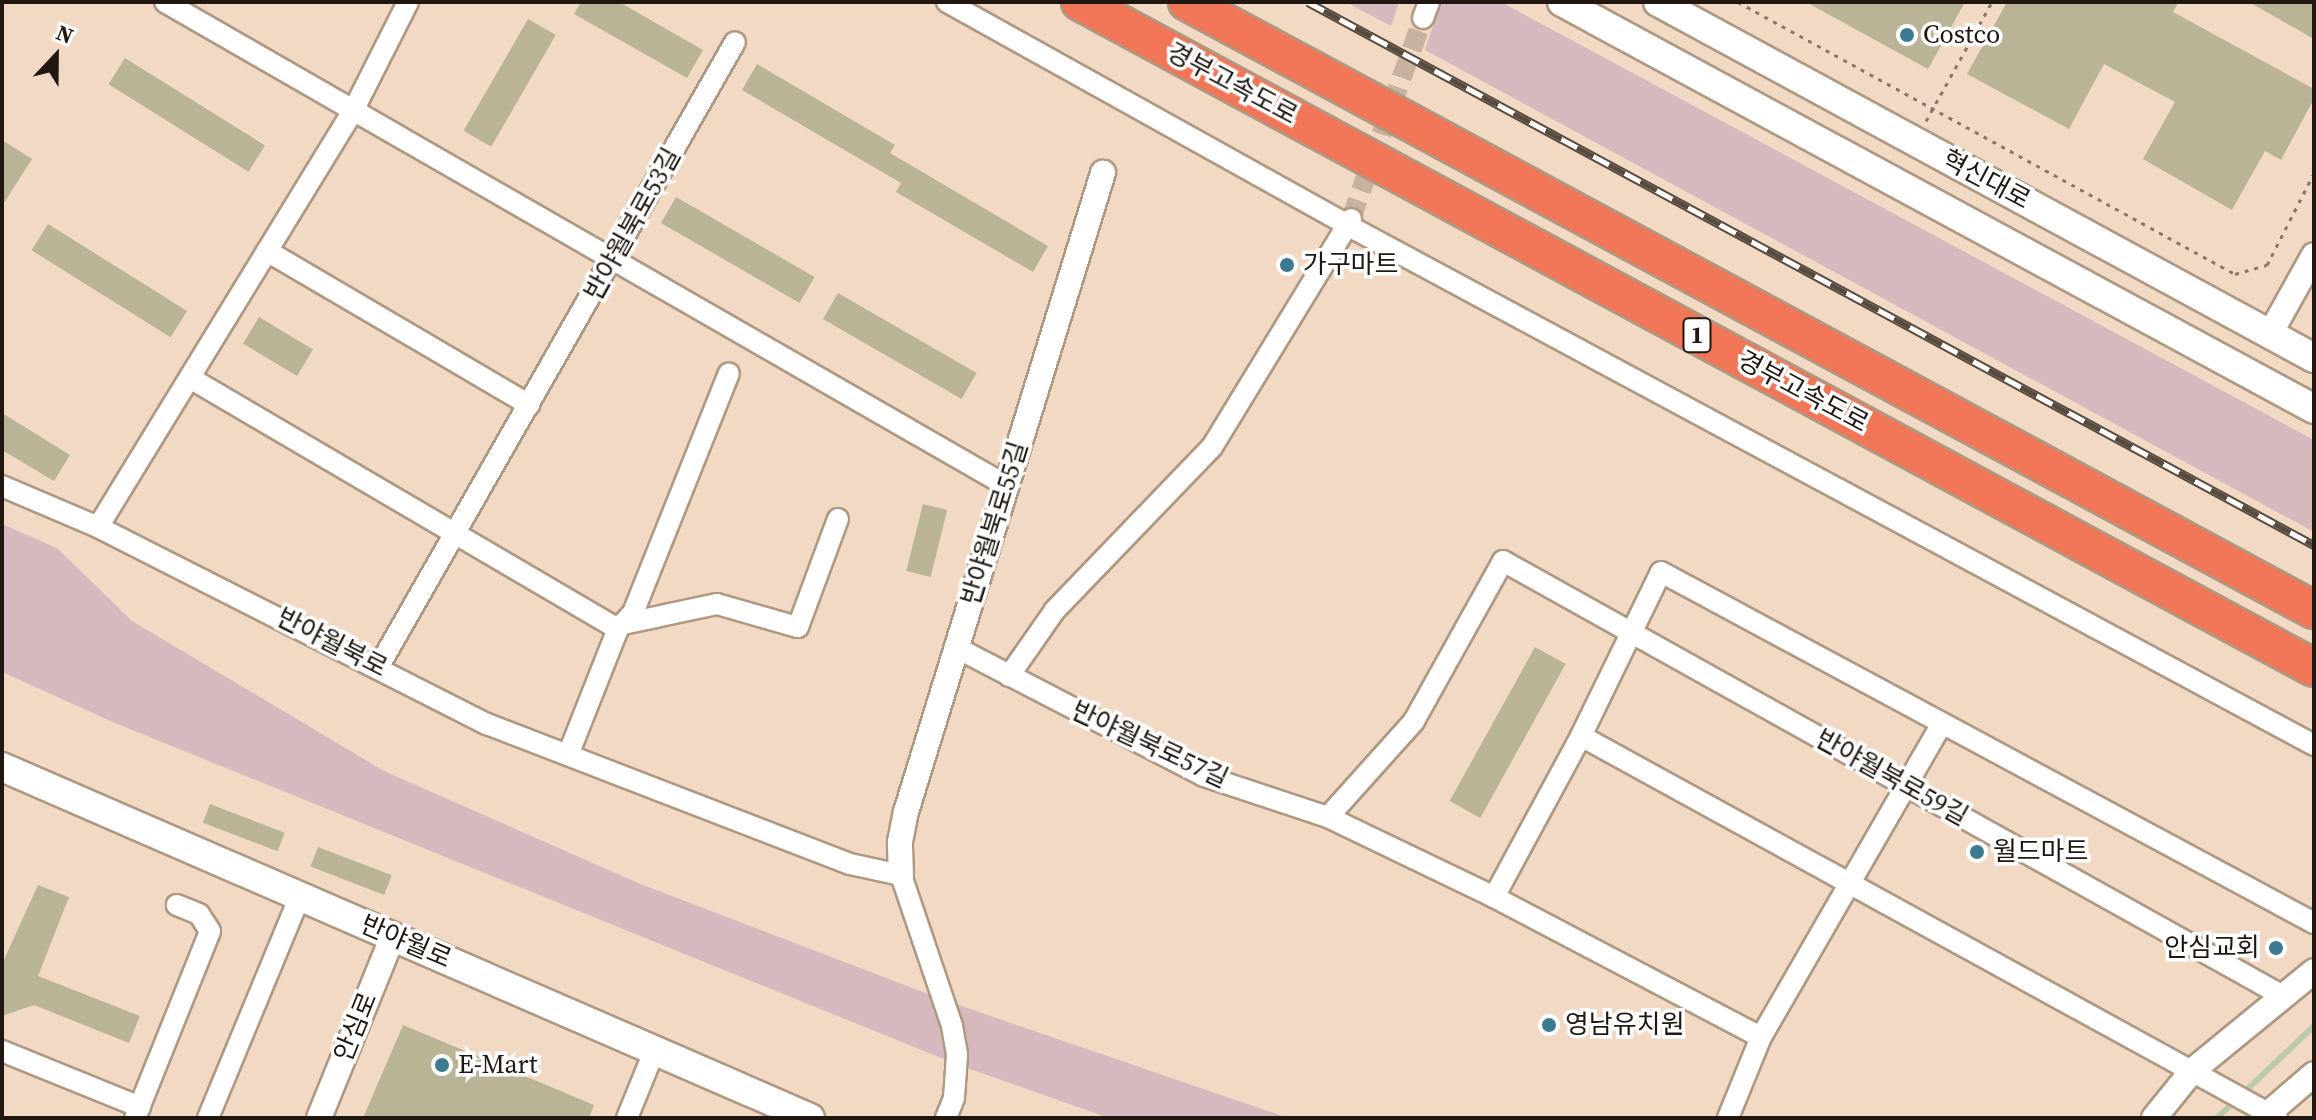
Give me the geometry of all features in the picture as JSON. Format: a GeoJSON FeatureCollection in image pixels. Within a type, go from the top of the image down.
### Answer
{"type":"FeatureCollection","features":[{"type":"Feature","properties":{"kind":"highway","name":"경부고속도로"},"geometry":{"type":"LineString","coordinates":[[1080,2],[2314,668]]}},
{"type":"Feature","properties":{"kind":"highway","name":"경부고속도로"},"geometry":{"type":"LineString","coordinates":[[1187,2],[2314,610]]}},
{"type":"Feature","properties":{"kind":"main road","name":"혁신대로"},"geometry":{"type":"LineString","coordinates":[[1658,2],[2314,358]]}},
{"type":"Feature","properties":{"kind":"main road"},"geometry":{"type":"LineString","coordinates":[[1568,3],[2314,409]]}},
{"type":"Feature","properties":{"kind":"main road","name":"반야월로"},"geometry":{"type":"LineString","coordinates":[[2,767],[810,1118]]}},
{"type":"Feature","properties":{"kind":"street"},"geometry":{"type":"LineString","coordinates":[[165,2],[355,107],[1007,486]]}},
{"type":"Feature","properties":{"kind":"street"},"geometry":{"type":"LineString","coordinates":[[98,527],[355,107],[408,2]]}},
{"type":"Feature","properties":{"kind":"street"},"geometry":{"type":"LineString","coordinates":[[947,2],[2314,745]]}},
{"type":"Feature","properties":{"kind":"street","name":"반야월북로53길"},"geometry":{"type":"LineString","coordinates":[[379,666],[735,42]]}},
{"type":"Feature","properties":{"kind":"street","name":"반야월북로55길"},"geometry":{"type":"LineString","coordinates":[[901,875],[900,842],[906,812],[1103,173]]}},
{"type":"Feature","properties":{"kind":"street"},"geometry":{"type":"LineString","coordinates":[[1009,676],[1055,610],[1212,447],[1349,222]]}},
{"type":"Feature","properties":{"kind":"street"},"geometry":{"type":"LineString","coordinates":[[267,251],[529,405]]}},
{"type":"Feature","properties":{"kind":"street"},"geometry":{"type":"LineString","coordinates":[[2270,334],[2314,255]]}},
{"type":"Feature","properties":{"kind":"street"},"geometry":{"type":"LineString","coordinates":[[568,755],[621,626],[633,613],[729,373]]}},
{"type":"Feature","properties":{"kind":"street"},"geometry":{"type":"LineString","coordinates":[[190,378],[621,626],[717,604],[798,627],[838,519]]}},
{"type":"Feature","properties":{"kind":"street","name":"반야월북로"},"geometry":{"type":"LineString","coordinates":[[2,486],[98,527],[379,666],[487,724],[850,864],[901,875]]}},
{"type":"Feature","properties":{"kind":"street","name":"반야월북로59길"},"geometry":{"type":"LineString","coordinates":[[1328,817],[1414,721],[1503,561],[2281,995]]}},
{"type":"Feature","properties":{"kind":"street"},"geometry":{"type":"LineString","coordinates":[[1494,897],[1581,736],[1661,572],[2314,923]]}},
{"type":"Feature","properties":{"kind":"street","name":"반야월북로57길"},"geometry":{"type":"LineString","coordinates":[[957,648],[1204,776],[1328,817],[1494,897],[1761,1037]]}},
{"type":"Feature","properties":{"kind":"street"},"geometry":{"type":"LineString","coordinates":[[1728,1118],[1761,1037],[1852,884],[1942,723]]}},
{"type":"Feature","properties":{"kind":"street"},"geometry":{"type":"LineString","coordinates":[[1581,736],[2269,1116],[2314,1074]]}},
{"type":"Feature","properties":{"kind":"street"},"geometry":{"type":"LineString","coordinates":[[901,875],[952,1026],[957,1055],[954,1098],[946,1118]]}},
{"type":"Feature","properties":{"kind":"street"},"geometry":{"type":"LineString","coordinates":[[208,1118],[300,896]]}},
{"type":"Feature","properties":{"kind":"street"},"geometry":{"type":"LineString","coordinates":[[2,1051],[138,1113],[210,931],[199,914],[177,905]]}},
{"type":"Feature","properties":{"kind":"street","name":"안심로"},"geometry":{"type":"LineString","coordinates":[[319,1118],[393,936]]}},
{"type":"Feature","properties":{"kind":"street"},"geometry":{"type":"LineString","coordinates":[[2154,1118],[2192,1071],[2314,971]]}},
{"type":"Feature","properties":{"kind":"street"},"geometry":{"type":"LineString","coordinates":[[627,1118],[655,1049]]}},
{"type":"Feature","properties":{"kind":"path"},"geometry":{"type":"LineString","coordinates":[[1738,2],[1931,112],[2235,274],[2267,265],[2314,173]]}},
{"type":"Feature","properties":{"kind":"path"},"geometry":{"type":"LineString","coordinates":[[1915,141],[1992,2]]}},
{"type":"Feature","properties":{"kind":"shaded area"},"geometry":{"type":"Polygon","coordinates":[[[1346,2],[1399,2],[1391,26],[1346,2]]]}},
{"type":"Feature","properties":{"kind":"shaded area"},"geometry":{"type":"Polygon","coordinates":[[[1441,2],[1501,2],[2314,440],[2314,532],[1425,50],[1441,2]]]}},
{"type":"Feature","properties":{"kind":"shaded area"},"geometry":{"type":"Polygon","coordinates":[[[2,524],[57,548],[132,621],[384,771],[638,883],[944,1000],[1288,1118],[1109,1118],[956,1064],[115,723],[2,672],[2,524]]]}},
{"type":"Feature","properties":{"kind":"building"},"geometry":{"type":"Polygon","coordinates":[[[581,2],[619,2],[703,50],[687,78],[574,14],[581,2]]]}},
{"type":"Feature","properties":{"kind":"building","name":"Costco"},"geometry":{"type":"Polygon","coordinates":[[[1806,2],[1965,2],[1928,69],[1806,2]]]}},
{"type":"Feature","properties":{"kind":"building"},"geometry":{"type":"Polygon","coordinates":[[[2007,2],[2179,2],[2173,12],[2314,89],[2314,99],[2281,160],[2265,151],[2232,210],[2143,159],[2175,102],[2104,64],[2069,129],[1967,74],[2007,2]]]}},
{"type":"Feature","properties":{"kind":"building"},"geometry":{"type":"Polygon","coordinates":[[[2249,2],[2314,2],[2314,39],[2249,2]]]}},
{"type":"Feature","properties":{"kind":"building"},"geometry":{"type":"Polygon","coordinates":[[[528,19],[556,35],[491,147],[464,131],[528,19]]]}},
{"type":"Feature","properties":{"kind":"building"},"geometry":{"type":"Polygon","coordinates":[[[125,58],[265,145],[249,172],[109,84],[125,58]]]}},
{"type":"Feature","properties":{"kind":"building"},"geometry":{"type":"Polygon","coordinates":[[[757,64],[895,145],[890,153],[1048,246],[1033,272],[896,192],[901,183],[742,90],[757,64]]]}},
{"type":"Feature","properties":{"kind":"building"},"geometry":{"type":"Polygon","coordinates":[[[2,140],[32,159],[2,206],[2,140]]]}},
{"type":"Feature","properties":{"kind":"building"},"geometry":{"type":"Polygon","coordinates":[[[676,197],[815,277],[800,303],[661,223],[676,197]]]}},
{"type":"Feature","properties":{"kind":"building"},"geometry":{"type":"Polygon","coordinates":[[[48,224],[187,311],[171,337],[32,250],[48,224]]]}},
{"type":"Feature","properties":{"kind":"building"},"geometry":{"type":"Polygon","coordinates":[[[838,293],[977,373],[962,399],[823,319],[838,293]]]}},
{"type":"Feature","properties":{"kind":"building"},"geometry":{"type":"Polygon","coordinates":[[[259,317],[313,349],[297,376],[243,344],[259,317]]]}},
{"type":"Feature","properties":{"kind":"building"},"geometry":{"type":"Polygon","coordinates":[[[2,413],[70,455],[54,481],[2,450],[2,413]]]}},
{"type":"Feature","properties":{"kind":"building"},"geometry":{"type":"Polygon","coordinates":[[[923,504],[947,510],[931,577],[906,571],[923,504]]]}},
{"type":"Feature","properties":{"kind":"building"},"geometry":{"type":"Polygon","coordinates":[[[1535,647],[1566,664],[1480,818],[1450,801],[1535,647]]]}},
{"type":"Feature","properties":{"kind":"building"},"geometry":{"type":"Polygon","coordinates":[[[210,804],[285,833],[278,851],[203,823],[210,804]]]}},
{"type":"Feature","properties":{"kind":"building"},"geometry":{"type":"Polygon","coordinates":[[[318,847],[392,875],[384,895],[310,867],[318,847]]]}},
{"type":"Feature","properties":{"kind":"building"},"geometry":{"type":"Polygon","coordinates":[[[38,885],[69,897],[38,976],[140,1016],[129,1043],[34,1005],[2,1016],[2,964],[38,885]]]}},
{"type":"Feature","properties":{"kind":"building","name":"E-Mart"},"geometry":{"type":"Polygon","coordinates":[[[403,1025],[594,1105],[589,1118],[363,1118],[403,1025]]]}},
{"type":"Feature","properties":{"kind":"waterway"},"geometry":{"type":"LineString","coordinates":[[2217,1118],[2314,1026]]}},
{"type":"Feature","properties":{"kind":"tunnel"},"geometry":{"type":"LineString","coordinates":[[1351,219],[1423,18]]}},
{"type":"Feature","properties":{"kind":"railway"},"geometry":{"type":"LineString","coordinates":[[1308,2],[2314,545]]}},
{"type":"Feature","properties":{"kind":"place","name":"Costco"},"geometry":{"type":"Point","coordinates":[1907,35]}},
{"type":"Feature","properties":{"kind":"place","name":"가구마트"},"geometry":{"type":"Point","coordinates":[1287,265]}},
{"type":"Feature","properties":{"kind":"place","name":"월드마트"},"geometry":{"type":"Point","coordinates":[1977,852]}},
{"type":"Feature","properties":{"kind":"place","name":"안심교회"},"geometry":{"type":"Point","coordinates":[2276,948]}},
{"type":"Feature","properties":{"kind":"place","name":"영남유치원"},"geometry":{"type":"Point","coordinates":[1549,1025]}},
{"type":"Feature","properties":{"kind":"place","name":"E-Mart"},"geometry":{"type":"Point","coordinates":[442,1065]}}]}
